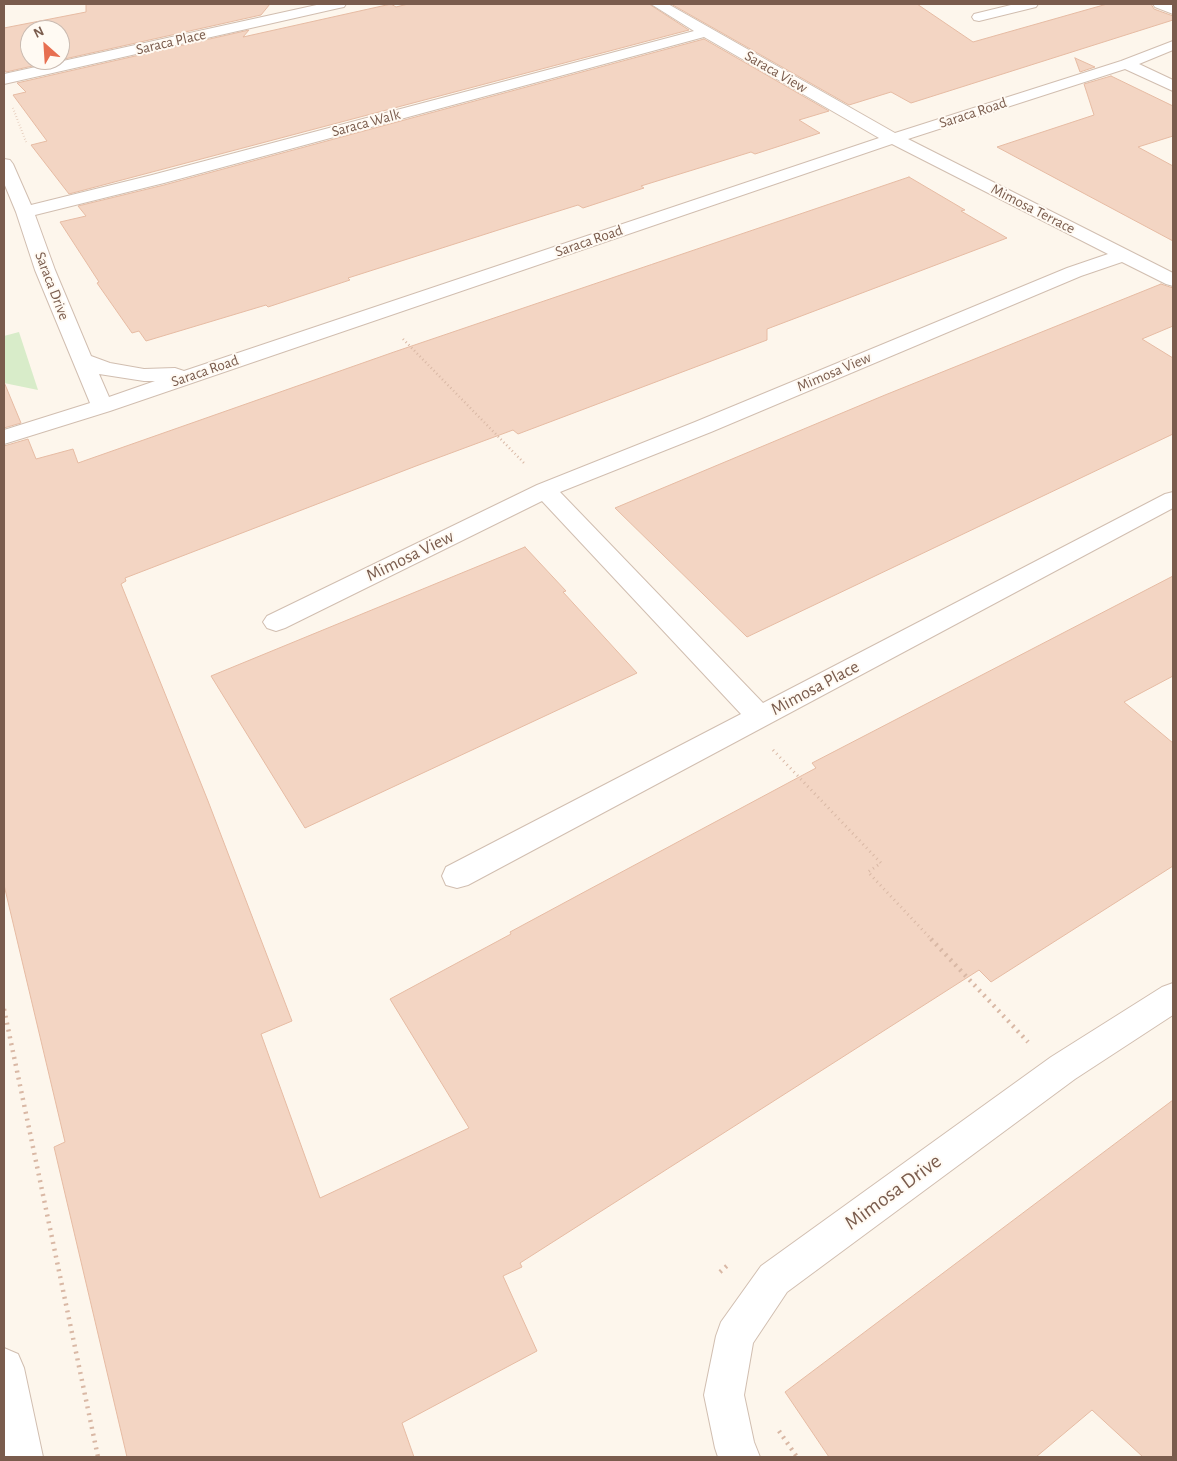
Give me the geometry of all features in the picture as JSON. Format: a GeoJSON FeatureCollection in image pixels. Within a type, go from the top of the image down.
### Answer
{"type":"FeatureCollection","features":[{"type":"Feature","properties":{"kind":"street","name":"Saraca Place"},"geometry":{"type":"LineString","coordinates":[[4,78],[338,4]]}},
{"type":"Feature","properties":{"kind":"street","name":"Saraca View"},"geometry":{"type":"LineString","coordinates":[[658,4],[894,139]]}},
{"type":"Feature","properties":{"kind":"street"},"geometry":{"type":"LineString","coordinates":[[979,17],[1031,4]]}},
{"type":"Feature","properties":{"kind":"street"},"geometry":{"type":"LineString","coordinates":[[1160,4],[1173,10]]}},
{"type":"Feature","properties":{"kind":"street","name":"Saraca Walk"},"geometry":{"type":"LineString","coordinates":[[25,212],[168,177],[705,32]]}},
{"type":"Feature","properties":{"kind":"street","name":"Saraca Road"},"geometry":{"type":"LineString","coordinates":[[4,437],[102,406],[894,139],[1126,64],[1173,45]]}},
{"type":"Feature","properties":{"kind":"street"},"geometry":{"type":"LineString","coordinates":[[1126,64],[1173,86]]}},
{"type":"Feature","properties":{"kind":"street","name":"Mimosa Terrace"},"geometry":{"type":"LineString","coordinates":[[894,139],[1173,280]]}},
{"type":"Feature","properties":{"kind":"street","name":"Saraca Drive"},"geometry":{"type":"LineString","coordinates":[[4,164],[25,212],[45,270],[102,406]]}},
{"type":"Feature","properties":{"kind":"street","name":"Mimosa View"},"geometry":{"type":"LineString","coordinates":[[276,622],[545,490],[712,423],[1074,272],[1124,255]]}},
{"type":"Feature","properties":{"kind":"street"},"geometry":{"type":"LineString","coordinates":[[84,360],[105,369],[144,374],[194,374]]}},
{"type":"Feature","properties":{"kind":"street"},"geometry":{"type":"LineString","coordinates":[[545,490],[760,717]]}},
{"type":"Feature","properties":{"kind":"street","name":"Mimosa Place"},"geometry":{"type":"LineString","coordinates":[[457,876],[1173,499]]}},
{"type":"Feature","properties":{"kind":"street","name":"Mimosa Drive"},"geometry":{"type":"LineString","coordinates":[[740,1457],[735,1448],[724,1395],[735,1336],[774,1279],[1063,1068],[1173,998]]}},
{"type":"Feature","properties":{"kind":"street"},"geometry":{"type":"LineString","coordinates":[[4,1368],[23,1457]]}},
{"type":"Feature","properties":{"kind":"path"},"geometry":{"type":"LineString","coordinates":[[398,334],[526,464]]}},
{"type":"Feature","properties":{"kind":"path"},"geometry":{"type":"LineString","coordinates":[[769,746],[881,863],[868,872],[1032,1047]]}},
{"type":"Feature","properties":{"kind":"path"},"geometry":{"type":"LineString","coordinates":[[4,1009],[98,1457]]}},
{"type":"Feature","properties":{"kind":"path"},"geometry":{"type":"LineString","coordinates":[[776,1421],[779,1430],[797,1457]]}},
{"type":"Feature","properties":{"kind":"green space"},"geometry":{"type":"Polygon","coordinates":[[[19,332],[38,390],[4,383],[4,336],[19,332]]]}},
{"type":"Feature","properties":{"kind":"building"},"geometry":{"type":"Polygon","coordinates":[[[86,4],[270,4],[261,15],[70,58],[70,20],[45,20],[86,12],[86,4]]]}},
{"type":"Feature","properties":{"kind":"building"},"geometry":{"type":"Polygon","coordinates":[[[391,4],[396,7],[408,4],[649,4],[689,30],[69,194],[31,145],[47,141],[13,95],[26,92],[17,83],[249,30],[243,37],[391,4]]]}},
{"type":"Feature","properties":{"kind":"building"},"geometry":{"type":"Polygon","coordinates":[[[671,4],[917,4],[973,42],[1107,4],[1151,4],[1154,9],[1173,16],[1173,20],[911,103],[891,92],[849,105],[671,4]]]}},
{"type":"Feature","properties":{"kind":"building"},"geometry":{"type":"Polygon","coordinates":[[[20,25],[20,69],[6,72],[4,69],[4,28],[20,25]]]}},
{"type":"Feature","properties":{"kind":"building"},"geometry":{"type":"Polygon","coordinates":[[[704,39],[829,111],[799,120],[820,133],[755,154],[751,152],[641,186],[644,188],[583,208],[578,205],[514,225],[348,278],[350,280],[268,307],[266,305],[146,341],[139,331],[132,333],[97,283],[99,282],[60,222],[86,216],[78,206],[164,185],[704,39]]]}},
{"type":"Feature","properties":{"kind":"building"},"geometry":{"type":"Polygon","coordinates":[[[1075,58],[1095,67],[1080,72],[1075,58]]]}},
{"type":"Feature","properties":{"kind":"building"},"geometry":{"type":"Polygon","coordinates":[[[1111,76],[1173,106],[1173,136],[1138,147],[1173,166],[1173,241],[997,147],[1094,115],[1084,84],[1111,76]]]}},
{"type":"Feature","properties":{"kind":"building"},"geometry":{"type":"Polygon","coordinates":[[[909,177],[965,210],[961,211],[1007,238],[767,329],[767,340],[518,434],[513,430],[416,466],[125,578],[126,581],[121,584],[208,801],[292,1021],[261,1034],[320,1198],[469,1128],[390,999],[511,934],[510,932],[816,768],[812,763],[1173,576],[1173,676],[1124,702],[1173,743],[1173,866],[991,982],[979,970],[520,1263],[522,1267],[503,1276],[537,1351],[402,1423],[414,1457],[127,1457],[54,1147],[65,1142],[4,885],[4,446],[28,439],[36,459],[73,449],[78,463],[394,352],[909,177]]]}},
{"type":"Feature","properties":{"kind":"building"},"geometry":{"type":"Polygon","coordinates":[[[1161,284],[1173,288],[1173,326],[1142,339],[1173,358],[1173,434],[747,637],[615,508],[885,395],[1161,284]]]}},
{"type":"Feature","properties":{"kind":"building"},"geometry":{"type":"Polygon","coordinates":[[[4,382],[21,423],[4,428],[4,382]]]}},
{"type":"Feature","properties":{"kind":"building"},"geometry":{"type":"Polygon","coordinates":[[[525,547],[637,673],[305,828],[211,676],[525,547]]]}},
{"type":"Feature","properties":{"kind":"building"},"geometry":{"type":"Polygon","coordinates":[[[1173,1100],[1173,1457],[1143,1457],[1092,1410],[1036,1457],[829,1457],[785,1392],[1173,1100]]]}}]}
